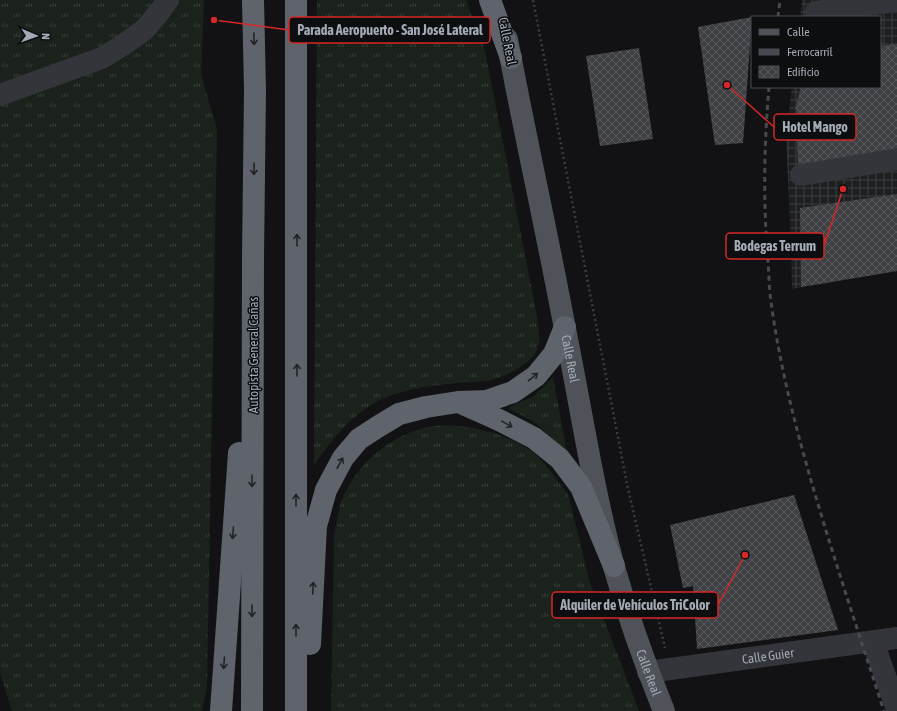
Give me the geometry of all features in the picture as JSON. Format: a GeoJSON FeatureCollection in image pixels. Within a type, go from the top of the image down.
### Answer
{"type":"FeatureCollection","features":[{"type":"Feature","properties":{"kind":"highway","name":"Autopista General Cañas"},"geometry":{"type":"LineString","coordinates":[[252,711],[255,90],[253,0]]}},
{"type":"Feature","properties":{"kind":"highway"},"geometry":{"type":"LineString","coordinates":[[296,0],[296,711]]}},
{"type":"Feature","properties":{"kind":"highway"},"geometry":{"type":"LineString","coordinates":[[490,0],[511,58]]}},
{"type":"Feature","properties":{"kind":"highway"},"geometry":{"type":"LineString","coordinates":[[221,711],[253,257]]}},
{"type":"Feature","properties":{"kind":"highway"},"geometry":{"type":"LineString","coordinates":[[307,711],[316,526],[326,490],[342,458],[359,439],[399,414],[426,407],[458,402],[486,401],[513,392],[536,376],[554,354],[565,327]]}},
{"type":"Feature","properties":{"kind":"highway"},"geometry":{"type":"LineString","coordinates":[[458,402],[499,420],[534,438],[560,459],[581,488],[614,566]]}},
{"type":"Feature","properties":{"kind":"main road","name":"Calle Real"},"geometry":{"type":"LineString","coordinates":[[500,0],[589,452],[614,566],[648,672],[664,711]]}},
{"type":"Feature","properties":{"kind":"street"},"geometry":{"type":"LineString","coordinates":[[0,95],[102,58],[144,30],[168,0]]}},
{"type":"Feature","properties":{"kind":"street"},"geometry":{"type":"LineString","coordinates":[[816,12],[897,1]]}},
{"type":"Feature","properties":{"kind":"street"},"geometry":{"type":"LineString","coordinates":[[801,175],[897,159]]}},
{"type":"Feature","properties":{"kind":"street"},"geometry":{"type":"LineString","coordinates":[[886,640],[897,709]]}},
{"type":"Feature","properties":{"kind":"street","name":"Calle Guier"},"geometry":{"type":"LineString","coordinates":[[648,672],[886,640]]}},
{"type":"Feature","properties":{"kind":"path"},"geometry":{"type":"LineString","coordinates":[[532,0],[628,484],[667,654]]}},
{"type":"Feature","properties":{"kind":"shaded area"},"geometry":{"type":"Polygon","coordinates":[[[802,0],[897,0],[897,271],[792,289],[786,135],[792,88],[881,88],[881,16],[800,16],[802,0]]]}},
{"type":"Feature","properties":{"kind":"green space"},"geometry":{"type":"Polygon","coordinates":[[[0,0],[204,0],[201,75],[217,129],[207,686],[202,711],[12,711],[0,673],[0,0]]]}},
{"type":"Feature","properties":{"kind":"green space"},"geometry":{"type":"Polygon","coordinates":[[[317,0],[466,0],[485,51],[536,311],[539,343],[533,357],[520,368],[504,376],[489,381],[445,384],[400,392],[373,404],[356,416],[340,431],[314,465],[317,0]]]}},
{"type":"Feature","properties":{"kind":"green space"},"geometry":{"type":"Polygon","coordinates":[[[553,377],[567,453],[536,423],[508,408],[534,396],[553,377]]]}},
{"type":"Feature","properties":{"kind":"green space"},"geometry":{"type":"Polygon","coordinates":[[[446,425],[468,427],[494,433],[516,442],[532,451],[545,464],[568,494],[590,583],[639,711],[331,711],[334,536],[342,500],[354,478],[381,449],[403,435],[415,430],[446,425]]]}},
{"type":"Feature","properties":{"kind":"building"},"geometry":{"type":"Polygon","coordinates":[[[751,17],[743,143],[715,145],[698,27],[751,17]]]}},
{"type":"Feature","properties":{"kind":"building"},"geometry":{"type":"Polygon","coordinates":[[[897,44],[897,149],[798,165],[796,107],[801,88],[881,88],[881,46],[897,44]]]}},
{"type":"Feature","properties":{"kind":"building"},"geometry":{"type":"Polygon","coordinates":[[[639,48],[653,139],[600,146],[586,56],[639,48]]]}},
{"type":"Feature","properties":{"kind":"building"},"geometry":{"type":"Polygon","coordinates":[[[897,194],[897,271],[801,287],[800,208],[897,194]]]}},
{"type":"Feature","properties":{"kind":"building"},"geometry":{"type":"Polygon","coordinates":[[[794,495],[838,630],[697,649],[693,586],[683,588],[670,525],[794,495]]]}},
{"type":"Feature","properties":{"kind":"railway"},"geometry":{"type":"LineString","coordinates":[[778,16],[780,0]]}},
{"type":"Feature","properties":{"kind":"railway"},"geometry":{"type":"LineString","coordinates":[[769,88],[765,152],[765,218],[770,292],[781,362],[795,420],[828,537],[884,711]]}},
{"type":"Feature","properties":{"kind":"place","name":"Parada Aeropuerto - San José Lateral"},"geometry":{"type":"Point","coordinates":[214,20]}},
{"type":"Feature","properties":{"kind":"place","name":"Hotel Mango"},"geometry":{"type":"Point","coordinates":[727,85]}},
{"type":"Feature","properties":{"kind":"place","name":"Bodegas Terrum"},"geometry":{"type":"Point","coordinates":[843,189]}},
{"type":"Feature","properties":{"kind":"place","name":"Alquiler de Vehículos TriColor"},"geometry":{"type":"Point","coordinates":[745,555]}}]}
